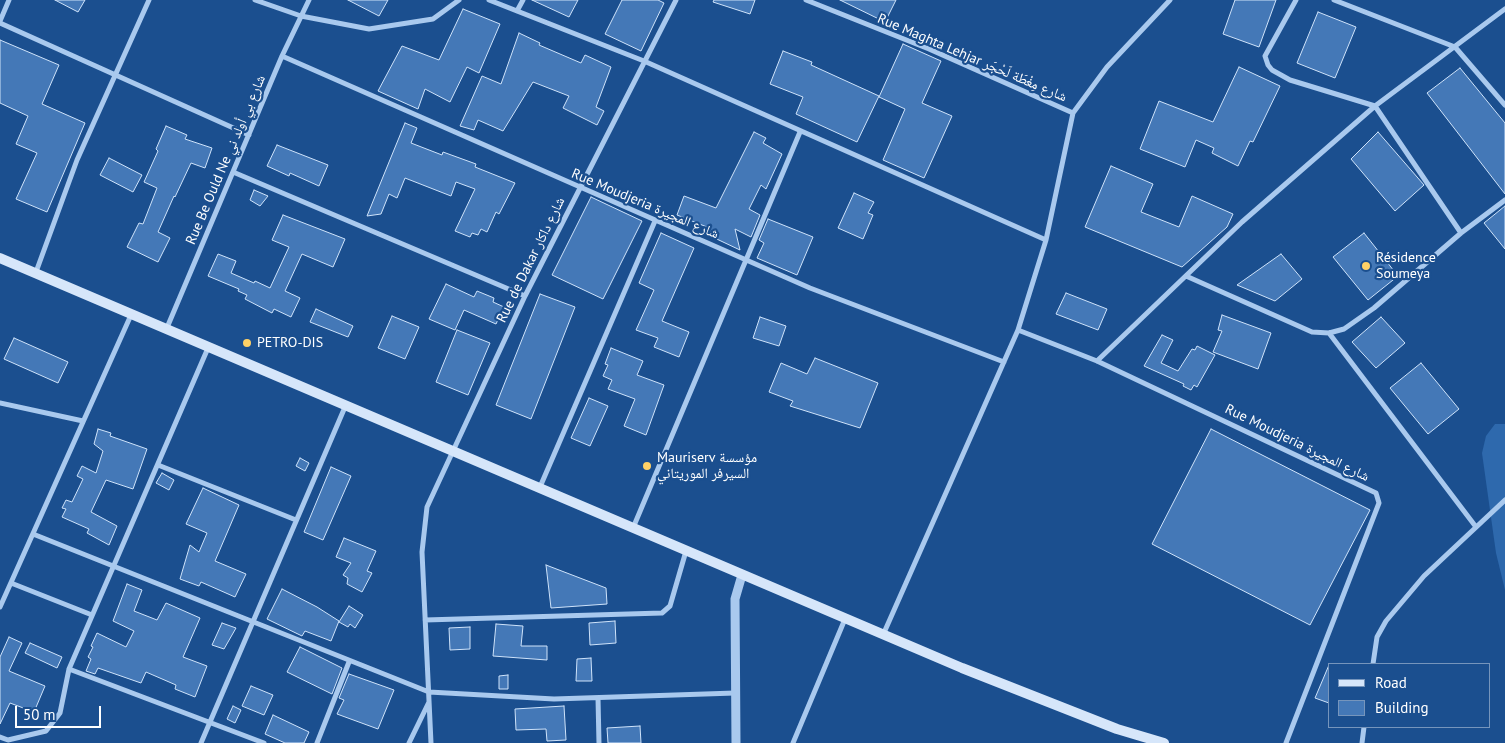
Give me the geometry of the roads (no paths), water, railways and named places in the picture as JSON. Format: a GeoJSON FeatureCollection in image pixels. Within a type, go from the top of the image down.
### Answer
{"type":"FeatureCollection","features":[{"type":"Feature","properties":{"kind":"main road"},"geometry":{"type":"LineString","coordinates":[[0,258],[452,453],[540,487],[632,529],[1040,701],[1117,729],[1164,743]]}},
{"type":"Feature","properties":{"kind":"street"},"geometry":{"type":"LineString","coordinates":[[9,0],[0,22],[249,135]]}},
{"type":"Feature","properties":{"kind":"street"},"geometry":{"type":"LineString","coordinates":[[36,272],[77,160],[149,0]]}},
{"type":"Feature","properties":{"kind":"street"},"geometry":{"type":"LineString","coordinates":[[255,0],[301,16],[369,29],[433,19],[459,0]]}},
{"type":"Feature","properties":{"kind":"street","name":"Rue Be Ould Ne شارع بي أولد ني"},"geometry":{"type":"LineString","coordinates":[[166,330],[282,56],[309,0]]}},
{"type":"Feature","properties":{"kind":"street"},"geometry":{"type":"LineString","coordinates":[[489,0],[644,61],[1046,240]]}},
{"type":"Feature","properties":{"kind":"street"},"geometry":{"type":"LineString","coordinates":[[518,11],[523,0]]}},
{"type":"Feature","properties":{"kind":"street","name":"Rue de Dakar شارع داكار"},"geometry":{"type":"LineString","coordinates":[[431,743],[422,552],[424,522],[432,493],[525,296],[676,0]]}},
{"type":"Feature","properties":{"kind":"street","name":"Rue Maghta Lehjar شارع مِغْطَة لَحْجَر"},"geometry":{"type":"LineString","coordinates":[[806,0],[930,48],[1074,113]]}},
{"type":"Feature","properties":{"kind":"street"},"geometry":{"type":"LineString","coordinates":[[882,635],[1018,330],[1046,240],[1074,113],[1107,67],[1170,0]]}},
{"type":"Feature","properties":{"kind":"street"},"geometry":{"type":"LineString","coordinates":[[1296,0],[1266,56],[1272,70],[1290,80],[1375,106],[1461,234]]}},
{"type":"Feature","properties":{"kind":"street"},"geometry":{"type":"LineString","coordinates":[[1334,0],[1455,47],[1505,105]]}},
{"type":"Feature","properties":{"kind":"street"},"geometry":{"type":"LineString","coordinates":[[1097,361],[1242,222],[1375,106],[1505,10]]}},
{"type":"Feature","properties":{"kind":"street","name":"Rue Moudjeria شارع المجيرة"},"geometry":{"type":"LineString","coordinates":[[282,56],[810,288],[1004,362]]}},
{"type":"Feature","properties":{"kind":"street"},"geometry":{"type":"LineString","coordinates":[[632,529],[800,132]]}},
{"type":"Feature","properties":{"kind":"street"},"geometry":{"type":"LineString","coordinates":[[233,172],[525,296]]}},
{"type":"Feature","properties":{"kind":"street"},"geometry":{"type":"LineString","coordinates":[[1186,276],[1312,332],[1329,333],[1344,329],[1374,308],[1461,234],[1505,200]]}},
{"type":"Feature","properties":{"kind":"street"},"geometry":{"type":"LineString","coordinates":[[540,487],[655,221]]}},
{"type":"Feature","properties":{"kind":"street"},"geometry":{"type":"LineString","coordinates":[[0,607],[131,315]]}},
{"type":"Feature","properties":{"kind":"street","name":"Rue Moudjeria شارع المجيرة"},"geometry":{"type":"LineString","coordinates":[[1018,330],[1097,361],[1376,493],[1379,503],[1286,743]]}},
{"type":"Feature","properties":{"kind":"street"},"geometry":{"type":"LineString","coordinates":[[1329,333],[1476,527]]}},
{"type":"Feature","properties":{"kind":"street"},"geometry":{"type":"LineString","coordinates":[[0,737],[8,740],[46,731],[60,713],[69,669],[208,348]]}},
{"type":"Feature","properties":{"kind":"street"},"geometry":{"type":"LineString","coordinates":[[0,404],[83,421]]}},
{"type":"Feature","properties":{"kind":"street"},"geometry":{"type":"LineString","coordinates":[[200,743],[345,407]]}},
{"type":"Feature","properties":{"kind":"street"},"geometry":{"type":"LineString","coordinates":[[158,465],[296,520]]}},
{"type":"Feature","properties":{"kind":"street"},"geometry":{"type":"LineString","coordinates":[[1373,663],[1377,637],[1386,621],[1424,576],[1505,500]]}},
{"type":"Feature","properties":{"kind":"street"},"geometry":{"type":"LineString","coordinates":[[32,534],[349,662],[429,692],[545,699],[736,693]]}},
{"type":"Feature","properties":{"kind":"street"},"geometry":{"type":"LineString","coordinates":[[425,620],[662,613],[670,606],[686,552]]}},
{"type":"Feature","properties":{"kind":"street"},"geometry":{"type":"LineString","coordinates":[[736,743],[735,599],[742,575]]}},
{"type":"Feature","properties":{"kind":"street"},"geometry":{"type":"LineString","coordinates":[[11,583],[92,616]]}},
{"type":"Feature","properties":{"kind":"street"},"geometry":{"type":"LineString","coordinates":[[792,743],[845,619]]}},
{"type":"Feature","properties":{"kind":"street"},"geometry":{"type":"LineString","coordinates":[[317,743],[349,662]]}},
{"type":"Feature","properties":{"kind":"street"},"geometry":{"type":"LineString","coordinates":[[69,669],[264,743]]}},
{"type":"Feature","properties":{"kind":"street"},"geometry":{"type":"LineString","coordinates":[[598,698],[599,743]]}},
{"type":"Feature","properties":{"kind":"street"},"geometry":{"type":"LineString","coordinates":[[409,743],[429,701]]}},
{"type":"Feature","properties":{"kind":"street"},"geometry":{"type":"LineString","coordinates":[[1362,743],[1364,728]]}},
{"type":"Feature","properties":{"kind":"place","name":"Résidence Soumeya"},"geometry":{"type":"Point","coordinates":[1366,266]}},
{"type":"Feature","properties":{"kind":"place","name":"PETRO-DIS"},"geometry":{"type":"Point","coordinates":[247,343]}},
{"type":"Feature","properties":{"kind":"place","name":"Mauriserv مؤسسة السيرفر الموريتاني"},"geometry":{"type":"Point","coordinates":[647,466]}}]}
